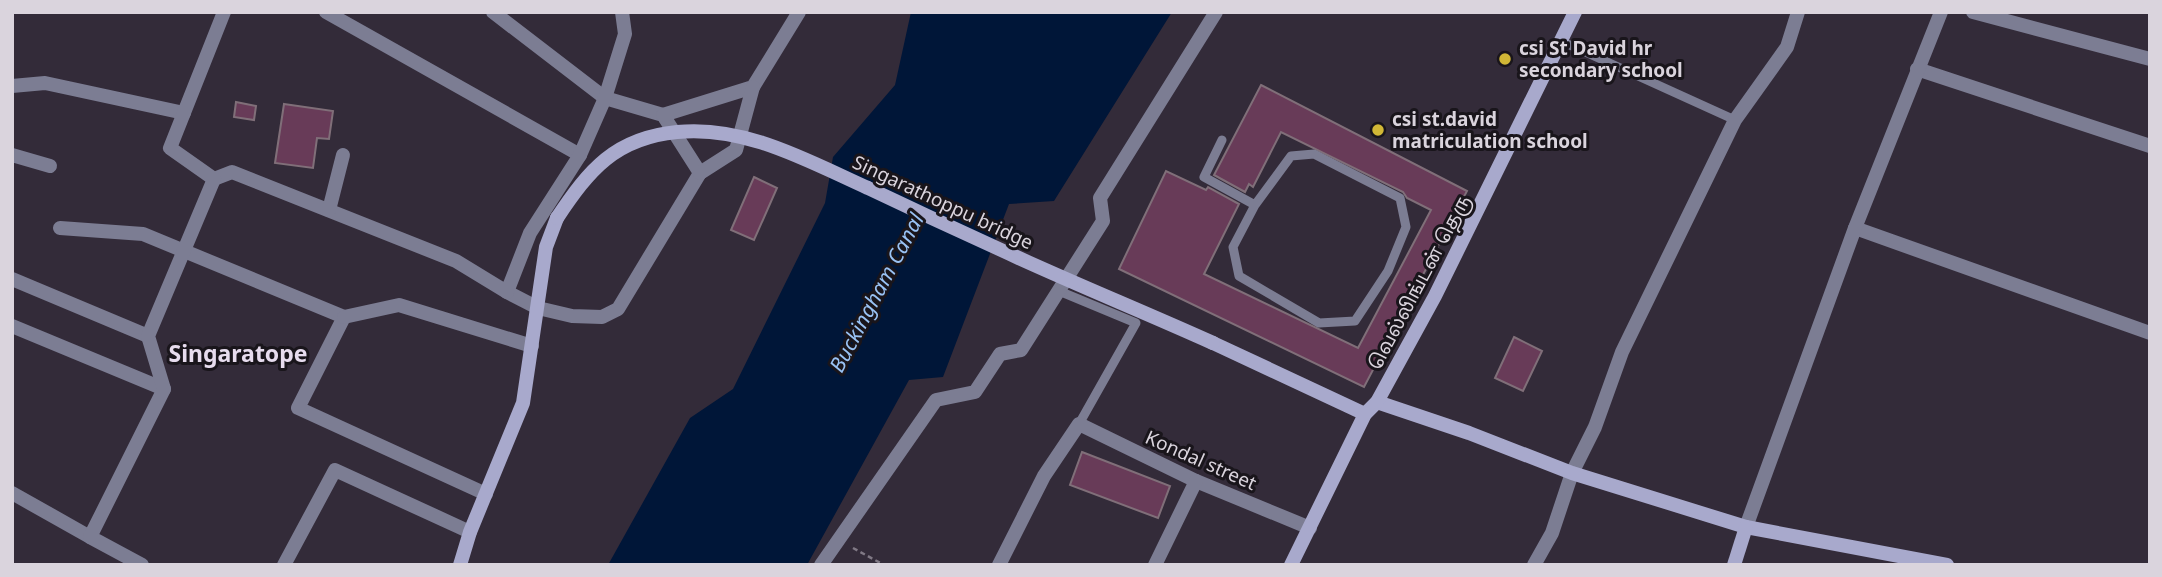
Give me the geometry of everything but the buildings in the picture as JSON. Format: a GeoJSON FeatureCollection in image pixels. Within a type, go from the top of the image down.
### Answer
{"type":"FeatureCollection","features":[{"type":"Feature","properties":{"kind":"main road","name":"வெல்லிங்டன் தெரு"},"geometry":{"type":"LineString","coordinates":[[1291,565],[1365,414],[1377,402],[1435,296],[1574,12]]}},
{"type":"Feature","properties":{"kind":"main road","name":"Singarathoppu bridge"},"geometry":{"type":"LineString","coordinates":[[460,565],[470,532],[523,403],[546,247],[556,218],[581,181],[608,156],[642,139],[676,132],[706,131],[755,139],[799,156],[1365,414]]}},
{"type":"Feature","properties":{"kind":"main road"},"geometry":{"type":"LineString","coordinates":[[1377,402],[1469,433],[1572,473],[1745,527],[1947,565]]}},
{"type":"Feature","properties":{"kind":"main road"},"geometry":{"type":"LineString","coordinates":[[1734,565],[1745,527]]}},
{"type":"Feature","properties":{"kind":"street"},"geometry":{"type":"LineString","coordinates":[[214,178],[170,149],[224,12]]}},
{"type":"Feature","properties":{"kind":"street"},"geometry":{"type":"LineString","coordinates":[[326,12],[580,155]]}},
{"type":"Feature","properties":{"kind":"street"},"geometry":{"type":"LineString","coordinates":[[493,12],[605,98],[663,115],[753,87]]}},
{"type":"Feature","properties":{"kind":"street"},"geometry":{"type":"LineString","coordinates":[[507,292],[530,233],[580,155],[605,98],[625,34],[622,12]]}},
{"type":"Feature","properties":{"kind":"street"},"geometry":{"type":"LineString","coordinates":[[90,537],[164,388],[148,336],[214,178],[232,172],[456,261],[538,309],[572,316],[602,317],[618,309],[700,173],[736,150],[753,87],[799,12]]}},
{"type":"Feature","properties":{"kind":"street"},"geometry":{"type":"LineString","coordinates":[[821,565],[936,400],[975,392],[1000,354],[1021,349],[1103,221],[1100,198],[1216,12]]}},
{"type":"Feature","properties":{"kind":"street"},"geometry":{"type":"LineString","coordinates":[[1534,565],[1552,533],[1572,473],[1595,427],[1622,352],[1735,120],[1787,47],[1798,12]]}},
{"type":"Feature","properties":{"kind":"street"},"geometry":{"type":"LineString","coordinates":[[1745,527],[1855,228],[1941,12]]}},
{"type":"Feature","properties":{"kind":"street"},"geometry":{"type":"LineString","coordinates":[[1973,12],[2150,59]]}},
{"type":"Feature","properties":{"kind":"street"},"geometry":{"type":"LineString","coordinates":[[1917,69],[2150,146]]}},
{"type":"Feature","properties":{"kind":"street"},"geometry":{"type":"LineString","coordinates":[[12,86],[45,83],[184,113]]}},
{"type":"Feature","properties":{"kind":"street"},"geometry":{"type":"LineString","coordinates":[[663,115],[700,173]]}},
{"type":"Feature","properties":{"kind":"street"},"geometry":{"type":"LineString","coordinates":[[12,155],[50,166]]}},
{"type":"Feature","properties":{"kind":"street"},"geometry":{"type":"LineString","coordinates":[[329,210],[343,155]]}},
{"type":"Feature","properties":{"kind":"street"},"geometry":{"type":"LineString","coordinates":[[60,228],[143,234],[344,317],[399,305],[531,346]]}},
{"type":"Feature","properties":{"kind":"street"},"geometry":{"type":"LineString","coordinates":[[1855,228],[2150,333]]}},
{"type":"Feature","properties":{"kind":"street"},"geometry":{"type":"LineString","coordinates":[[12,279],[148,336]]}},
{"type":"Feature","properties":{"kind":"street"},"geometry":{"type":"LineString","coordinates":[[344,317],[298,408],[486,494]]}},
{"type":"Feature","properties":{"kind":"street"},"geometry":{"type":"LineString","coordinates":[[12,326],[164,388]]}},
{"type":"Feature","properties":{"kind":"street"},"geometry":{"type":"LineString","coordinates":[[999,565],[1044,476],[1079,424]]}},
{"type":"Feature","properties":{"kind":"street","name":"Kondal street"},"geometry":{"type":"LineString","coordinates":[[1079,424],[1196,481],[1310,528]]}},
{"type":"Feature","properties":{"kind":"street"},"geometry":{"type":"LineString","coordinates":[[284,565],[335,470],[470,532]]}},
{"type":"Feature","properties":{"kind":"street"},"geometry":{"type":"LineString","coordinates":[[1155,565],[1196,481]]}},
{"type":"Feature","properties":{"kind":"street"},"geometry":{"type":"LineString","coordinates":[[12,493],[142,565]]}},
{"type":"Feature","properties":{"kind":"lane"},"geometry":{"type":"LineString","coordinates":[[1560,41],[1735,120]]}},
{"type":"Feature","properties":{"kind":"lane"},"geometry":{"type":"LineString","coordinates":[[1222,140],[1204,177],[1255,205]]}},
{"type":"Feature","properties":{"kind":"lane"},"geometry":{"type":"LineString","coordinates":[[1314,154],[1400,198],[1406,227],[1388,271],[1356,321],[1320,323],[1239,276],[1233,247],[1255,205],[1291,156],[1314,154]]}},
{"type":"Feature","properties":{"kind":"lane"},"geometry":{"type":"LineString","coordinates":[[1059,291],[1136,323],[1079,424]]}},
{"type":"Feature","properties":{"kind":"path"},"geometry":{"type":"LineString","coordinates":[[838,540],[884,565]]}},
{"type":"Feature","properties":{"kind":"water","name":"Buckingham Canal"},"geometry":{"type":"Polygon","coordinates":[[[911,12],[1172,12],[1054,201],[1009,204],[943,377],[909,380],[807,565],[608,565],[690,418],[733,389],[825,203],[833,157],[895,85],[911,12]]]}},
{"type":"Feature","properties":{"kind":"place","name":"csi St David hr secondary school"},"geometry":{"type":"Point","coordinates":[1505,59]}},
{"type":"Feature","properties":{"kind":"place","name":"csi st.david matriculation school"},"geometry":{"type":"Point","coordinates":[1378,130]}},
{"type":"Feature","properties":{"kind":"district","name":"Singaratope"},"geometry":{"type":"Point","coordinates":[238,354]}}]}
